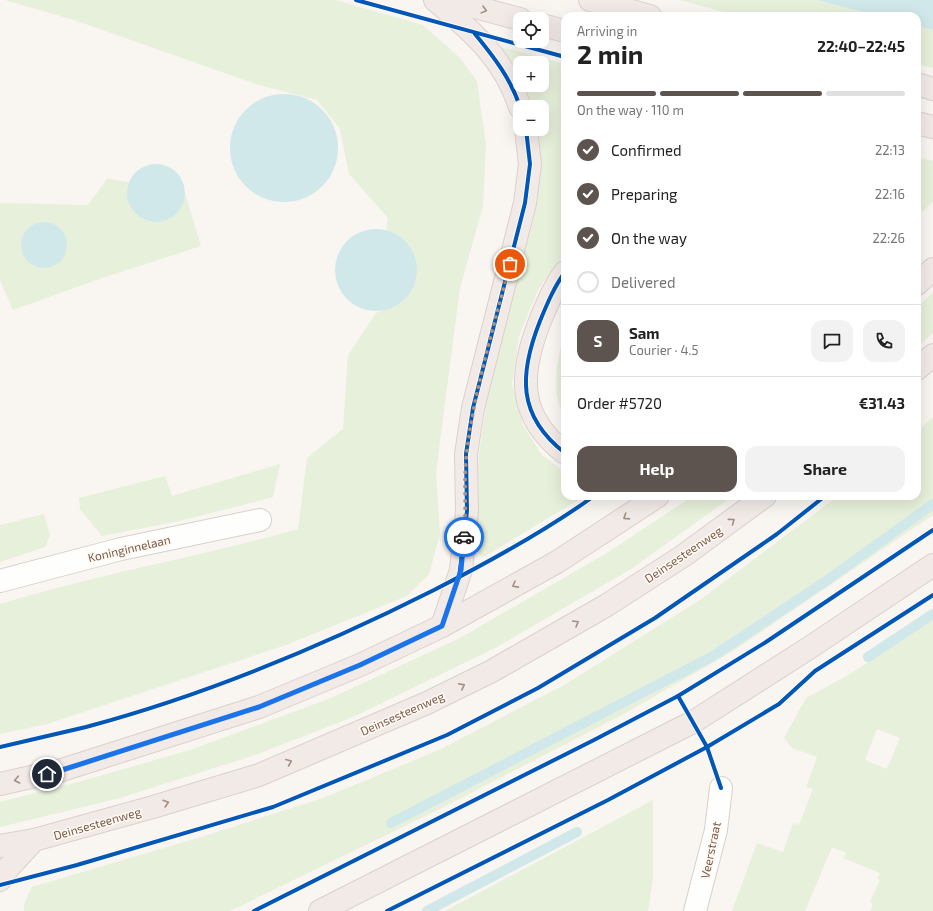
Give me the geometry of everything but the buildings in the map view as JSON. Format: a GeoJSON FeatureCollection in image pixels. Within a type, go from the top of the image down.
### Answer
{"type":"FeatureCollection","features":[{"type":"Feature","properties":{"kind":"highway"},"geometry":{"type":"LineString","coordinates":[[435,0],[475,34],[499,64],[515,91],[518,100]]}},
{"type":"Feature","properties":{"kind":"highway"},"geometry":{"type":"LineString","coordinates":[[448,0],[513,17]]}},
{"type":"Feature","properties":{"kind":"highway"},"geometry":{"type":"LineString","coordinates":[[590,0],[635,12]]}},
{"type":"Feature","properties":{"kind":"highway"},"geometry":{"type":"LineString","coordinates":[[549,27],[561,30]]}},
{"type":"Feature","properties":{"kind":"highway"},"geometry":{"type":"LineString","coordinates":[[921,85],[933,89]]}},
{"type":"Feature","properties":{"kind":"highway"},"geometry":{"type":"LineString","coordinates":[[921,124],[933,127]]}},
{"type":"Feature","properties":{"kind":"highway"},"geometry":{"type":"LineString","coordinates":[[442,626],[461,570],[467,511],[466,454],[473,408],[525,203],[530,164],[527,136]]}},
{"type":"Feature","properties":{"kind":"highway"},"geometry":{"type":"LineString","coordinates":[[921,280],[933,269]]}},
{"type":"Feature","properties":{"kind":"highway"},"geometry":{"type":"LineString","coordinates":[[561,279],[552,294],[534,336],[526,366],[526,395],[534,419],[549,441],[561,450]]}},
{"type":"Feature","properties":{"kind":"highway"},"geometry":{"type":"LineString","coordinates":[[921,365],[933,354]]}},
{"type":"Feature","properties":{"kind":"highway"},"geometry":{"type":"LineString","coordinates":[[0,784],[62,770],[259,707],[360,665],[442,626],[557,562],[652,500]]}},
{"type":"Feature","properties":{"kind":"highway","name":"Deinsesteenweg"},"geometry":{"type":"LineString","coordinates":[[0,846],[34,840],[153,807],[258,775],[428,703],[492,671],[607,605],[683,556],[760,500]]}},
{"type":"Feature","properties":{"kind":"highway"},"geometry":{"type":"LineString","coordinates":[[320,911],[693,722],[809,648],[933,565]]}},
{"type":"Feature","properties":{"kind":"highway"},"geometry":{"type":"LineString","coordinates":[[0,880],[9,867],[34,840]]}},
{"type":"Feature","properties":{"kind":"street","name":"Koninginnelaan"},"geometry":{"type":"LineString","coordinates":[[0,581],[121,549],[260,520]]}},
{"type":"Feature","properties":{"kind":"street","name":"Veerstraat"},"geometry":{"type":"LineString","coordinates":[[695,911],[716,830],[721,788]]}},
{"type":"Feature","properties":{"kind":"green space"},"geometry":{"type":"Polygon","coordinates":[[[5,0],[335,0],[423,25],[460,58],[477,81],[486,145],[483,206],[460,288],[436,472],[440,534],[429,574],[407,596],[286,645],[47,724],[0,734],[0,604],[37,593],[298,529],[307,458],[343,429],[348,355],[376,313],[401,303],[397,235],[386,230],[388,218],[349,174],[340,129],[317,100],[259,85],[74,20],[5,0]]]}},
{"type":"Feature","properties":{"kind":"green space"},"geometry":{"type":"Polygon","coordinates":[[[679,0],[817,0],[863,12],[724,12],[679,0]]]}},
{"type":"Feature","properties":{"kind":"green space"},"geometry":{"type":"Polygon","coordinates":[[[921,27],[933,30],[933,68],[921,65],[921,27]]]}},
{"type":"Feature","properties":{"kind":"green space"},"geometry":{"type":"Polygon","coordinates":[[[501,47],[535,56],[513,56],[513,66],[501,47]]]}},
{"type":"Feature","properties":{"kind":"green space"},"geometry":{"type":"Polygon","coordinates":[[[549,60],[561,63],[561,258],[538,290],[519,336],[512,384],[523,425],[542,455],[561,469],[561,500],[578,500],[482,558],[476,549],[479,454],[488,391],[507,311],[533,222],[541,170],[539,136],[549,136],[549,100],[530,100],[528,92],[549,92],[549,60]]]}},
{"type":"Feature","properties":{"kind":"green space"},"geometry":{"type":"Polygon","coordinates":[[[921,158],[933,161],[933,202],[921,212],[921,158]]]}},
{"type":"Feature","properties":{"kind":"green space"},"geometry":{"type":"Polygon","coordinates":[[[107,179],[129,182],[128,197],[132,209],[140,217],[150,221],[160,221],[171,217],[180,208],[185,193],[201,246],[99,279],[13,310],[0,280],[0,203],[88,205],[107,179]]]}},
{"type":"Feature","properties":{"kind":"green space"},"geometry":{"type":"Polygon","coordinates":[[[933,292],[933,333],[921,344],[921,304],[933,292]]]}},
{"type":"Feature","properties":{"kind":"green space"},"geometry":{"type":"Polygon","coordinates":[[[561,348],[561,409],[556,388],[556,376],[561,348]]]}},
{"type":"Feature","properties":{"kind":"green space"},"geometry":{"type":"Polygon","coordinates":[[[933,417],[933,515],[733,651],[622,715],[434,812],[230,911],[24,911],[24,904],[32,887],[201,837],[323,798],[439,750],[564,685],[700,600],[833,500],[921,500],[921,428],[933,417]]]}},
{"type":"Feature","properties":{"kind":"green space"},"geometry":{"type":"Polygon","coordinates":[[[280,464],[273,497],[180,521],[102,536],[80,509],[79,498],[165,476],[172,496],[280,464]]]}},
{"type":"Feature","properties":{"kind":"green space"},"geometry":{"type":"Polygon","coordinates":[[[687,500],[727,500],[631,569],[497,647],[353,717],[258,754],[120,798],[0,827],[0,802],[82,781],[190,750],[331,698],[460,638],[607,553],[687,500]]]}},
{"type":"Feature","properties":{"kind":"green space"},"geometry":{"type":"Polygon","coordinates":[[[44,514],[50,535],[45,547],[0,562],[0,525],[44,514]]]}},
{"type":"Feature","properties":{"kind":"green space"},"geometry":{"type":"Polygon","coordinates":[[[933,620],[933,911],[870,911],[873,904],[870,902],[880,880],[877,879],[880,873],[843,858],[846,853],[832,847],[805,911],[732,911],[757,843],[783,852],[793,823],[799,825],[813,789],[806,787],[817,757],[792,748],[784,738],[806,698],[850,674],[933,620]],[[877,729],[865,760],[887,769],[900,738],[877,729]]]}},
{"type":"Feature","properties":{"kind":"green space"},"geometry":{"type":"Polygon","coordinates":[[[653,800],[653,878],[648,911],[445,911],[653,800]]]}},
{"type":"Feature","properties":{"kind":"water"},"geometry":{"type":"Polygon","coordinates":[[[817,0],[933,0],[933,30],[921,27],[921,12],[863,12],[817,0]]]}},
{"type":"Feature","properties":{"kind":"water"},"geometry":{"type":"Polygon","coordinates":[[[284,94],[305,98],[322,110],[334,127],[338,148],[334,169],[322,186],[305,198],[284,202],[263,198],[246,186],[234,169],[230,148],[234,127],[246,110],[263,98],[284,94]]]}},
{"type":"Feature","properties":{"kind":"water"},"geometry":{"type":"Polygon","coordinates":[[[156,164],[167,166],[180,177],[183,182],[185,193],[183,204],[172,217],[167,220],[156,222],[145,220],[132,209],[129,204],[127,193],[129,182],[140,169],[145,166],[156,164]]]}},
{"type":"Feature","properties":{"kind":"water"},"geometry":{"type":"Polygon","coordinates":[[[40,222],[48,222],[57,226],[63,232],[67,245],[63,258],[57,264],[48,268],[40,268],[31,264],[25,258],[21,249],[21,241],[25,232],[31,226],[40,222]]]}},
{"type":"Feature","properties":{"kind":"water"},"geometry":{"type":"Polygon","coordinates":[[[376,229],[392,233],[405,241],[413,254],[417,270],[413,286],[405,299],[392,307],[376,311],[360,307],[347,299],[339,286],[335,270],[339,254],[347,241],[360,233],[376,229]]]}},
{"type":"Feature","properties":{"kind":"waterway"},"geometry":{"type":"LineString","coordinates":[[391,823],[713,656],[826,581],[933,504]]}},
{"type":"Feature","properties":{"kind":"waterway"},"geometry":{"type":"LineString","coordinates":[[868,657],[933,614]]}},
{"type":"Feature","properties":{"kind":"waterway"},"geometry":{"type":"LineString","coordinates":[[427,911],[577,832]]}},
{"type":"Feature","properties":{"kind":"cycle path"},"geometry":{"type":"LineString","coordinates":[[356,0],[561,56]]}},
{"type":"Feature","properties":{"kind":"cycle path"},"geometry":{"type":"LineString","coordinates":[[475,34],[489,51],[507,78],[517,100]]}},
{"type":"Feature","properties":{"kind":"cycle path"},"geometry":{"type":"LineString","coordinates":[[459,578],[467,511],[466,454],[473,408],[525,203],[530,164],[527,136]]}},
{"type":"Feature","properties":{"kind":"cycle path"},"geometry":{"type":"LineString","coordinates":[[561,278],[548,302],[533,340],[528,359],[526,376],[530,409],[538,424],[549,439],[561,450]]}},
{"type":"Feature","properties":{"kind":"cycle path"},"geometry":{"type":"LineString","coordinates":[[0,747],[86,727],[131,714],[220,684],[307,650],[392,611],[475,569],[536,534],[588,500]]}},
{"type":"Feature","properties":{"kind":"cycle path"},"geometry":{"type":"LineString","coordinates":[[0,885],[77,865],[273,807],[447,735],[538,688],[655,618],[777,534],[820,500]]}},
{"type":"Feature","properties":{"kind":"cycle path"},"geometry":{"type":"LineString","coordinates":[[254,911],[594,740],[678,696],[766,642],[933,530]]}},
{"type":"Feature","properties":{"kind":"cycle path"},"geometry":{"type":"LineString","coordinates":[[387,911],[608,800],[707,747],[779,704],[815,671],[933,595]]}},
{"type":"Feature","properties":{"kind":"cycle path"},"geometry":{"type":"LineString","coordinates":[[678,696],[707,747],[721,788]]}},
{"type":"Feature","properties":{"kind":"way so far"},"geometry":{"type":"LineString","coordinates":[[464,537],[467,511],[466,454],[473,408],[484,360],[510,264]]}},
{"type":"Feature","properties":{"kind":"route"},"geometry":{"type":"LineString","coordinates":[[47,774],[259,707],[360,665],[442,626],[461,570],[464,537]]}}]}
